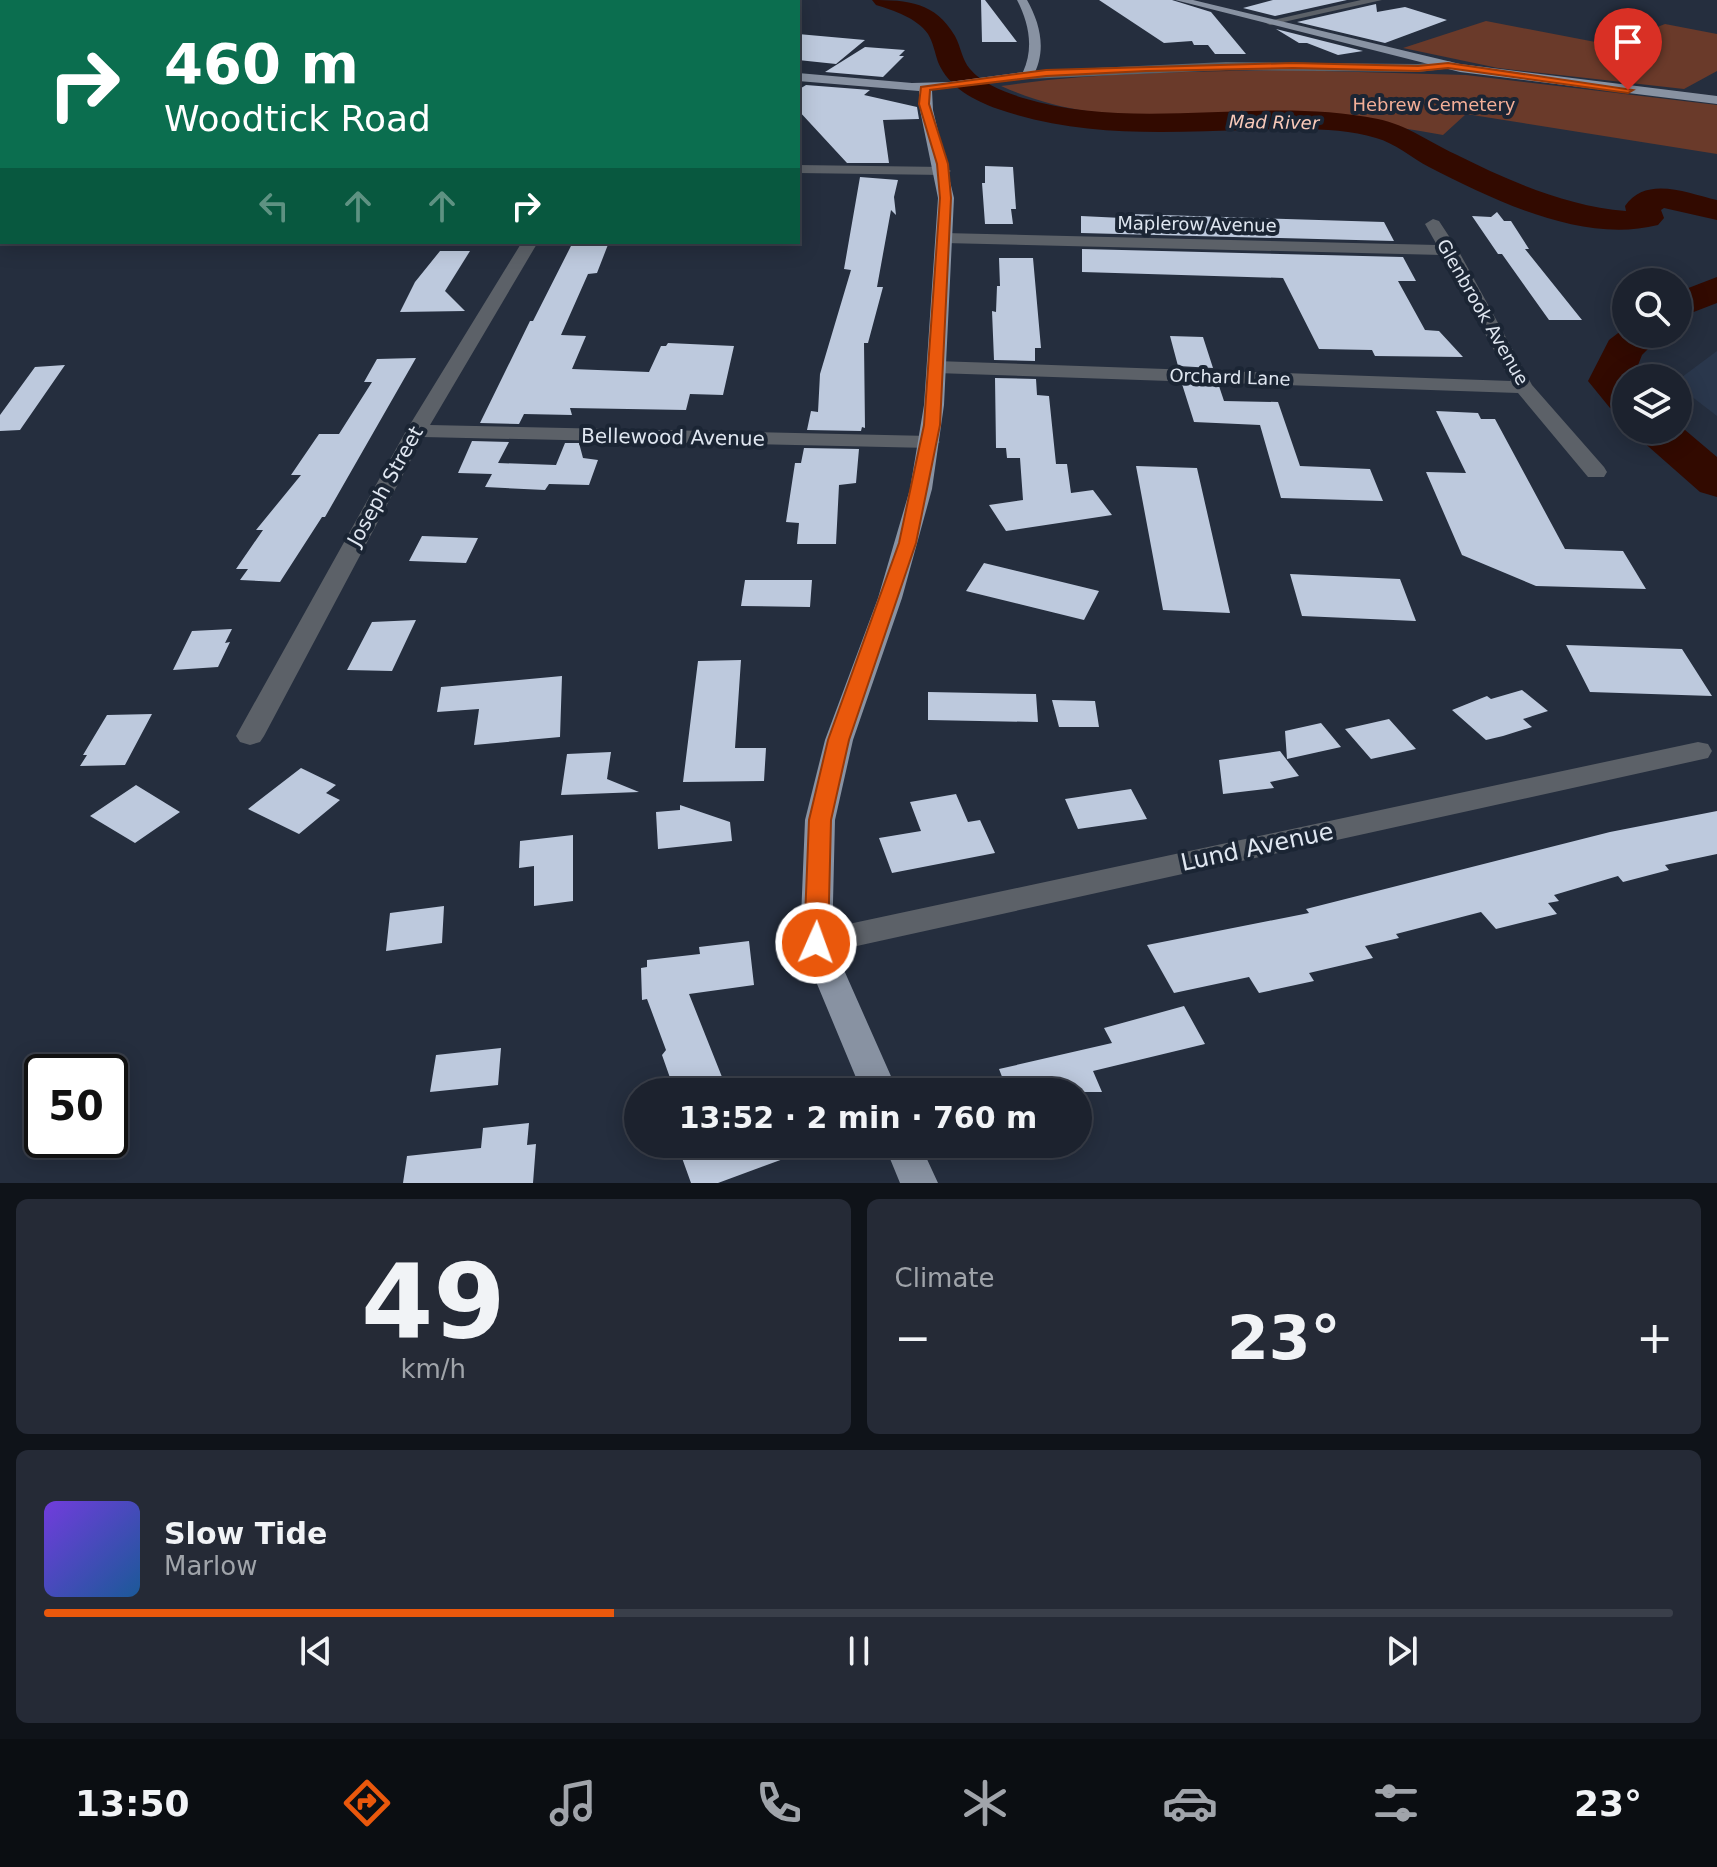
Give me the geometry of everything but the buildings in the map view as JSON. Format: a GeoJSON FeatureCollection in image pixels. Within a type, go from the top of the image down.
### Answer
{"type":"FeatureCollection","features":[{"type":"Feature","properties":{"kind":"main road"},"geometry":{"type":"LineString","coordinates":[[800,77],[884,87],[926,87],[1028,75],[1037,59],[1022,0]]}},
{"type":"Feature","properties":{"kind":"main road"},"geometry":{"type":"LineString","coordinates":[[1180,0],[1448,65],[1717,100]]}},
{"type":"Feature","properties":{"kind":"main road"},"geometry":{"type":"LineString","coordinates":[[874,1078],[816,943],[820,820],[839,740],[907,543],[930,442],[944,238],[944,171],[924,104],[926,87]]}},
{"type":"Feature","properties":{"kind":"main road"},"geometry":{"type":"LineString","coordinates":[[908,1158],[919,1183]]}},
{"type":"Feature","properties":{"kind":"street"},"geometry":{"type":"LineString","coordinates":[[1270,22],[1377,0]]}},
{"type":"Feature","properties":{"kind":"street"},"geometry":{"type":"LineString","coordinates":[[1028,75],[1192,67],[1418,68],[1448,65]]}},
{"type":"Feature","properties":{"kind":"street"},"geometry":{"type":"LineString","coordinates":[[800,169],[944,171]]}},
{"type":"Feature","properties":{"kind":"street","name":"Glenbrook Avenue"},"geometry":{"type":"LineString","coordinates":[[1433,224],[1524,387],[1596,472]]}},
{"type":"Feature","properties":{"kind":"street","name":"Maplerow Avenue"},"geometry":{"type":"LineString","coordinates":[[944,238],[1450,250]]}},
{"type":"Feature","properties":{"kind":"street","name":"Joseph Street"},"geometry":{"type":"LineString","coordinates":[[250,736],[416,431],[529,244]]}},
{"type":"Feature","properties":{"kind":"street","name":"Orchard Lane"},"geometry":{"type":"LineString","coordinates":[[936,367],[1524,387]]}},
{"type":"Feature","properties":{"kind":"street","name":"Bellewood Avenue"},"geometry":{"type":"LineString","coordinates":[[416,431],[930,442]]}},
{"type":"Feature","properties":{"kind":"street","name":"Lund Avenue"},"geometry":{"type":"LineString","coordinates":[[816,943],[1698,751]]}},
{"type":"Feature","properties":{"kind":"shaded area"},"geometry":{"type":"Polygon","coordinates":[[[1717,351],[1717,416],[1692,397],[1692,370],[1717,351]]]}},
{"type":"Feature","properties":{"kind":"green space"},"geometry":{"type":"Polygon","coordinates":[[[1486,21],[1611,45],[1665,24],[1717,34],[1717,71],[1684,89],[1498,68],[1403,48],[1486,21]]]}},
{"type":"Feature","properties":{"kind":"green space","name":"Hebrew Cemetery"},"geometry":{"type":"Polygon","coordinates":[[[1288,70],[1466,75],[1717,105],[1717,154],[1466,114],[1443,135],[1306,116],[1098,113],[1066,108],[1001,86],[1108,75],[1288,70]]]}},
{"type":"Feature","properties":{"kind":"waterway","name":"Mad River"},"geometry":{"type":"LineString","coordinates":[[884,0],[930,21],[943,38],[954,68],[968,82],[1003,101],[1053,116],[1099,123],[1284,120],[1376,128],[1402,137],[1433,156],[1513,193],[1601,220],[1626,222],[1646,218],[1642,206],[1659,197],[1717,210]]}},
{"type":"Feature","properties":{"kind":"waterway","name":"Mad River"},"geometry":{"type":"LineString","coordinates":[[1692,300],[1717,289]]}},
{"type":"Feature","properties":{"kind":"waterway","name":"Mad River"},"geometry":{"type":"LineString","coordinates":[[1617,364],[1625,348]]}},
{"type":"Feature","properties":{"kind":"waterway","name":"Mad River"},"geometry":{"type":"LineString","coordinates":[[1612,376],[1612,383]]}},
{"type":"Feature","properties":{"kind":"waterway","name":"Mad River"},"geometry":{"type":"LineString","coordinates":[[1673,444],[1717,482]]}},
{"type":"Feature","properties":{"kind":"route"},"geometry":{"type":"LineString","coordinates":[[816,943],[820,820],[839,740],[907,543],[930,442],[946,198],[942,164],[924,104],[926,87],[1022,75],[1146,68],[1418,68],[1448,65],[1628,90]]}}]}
